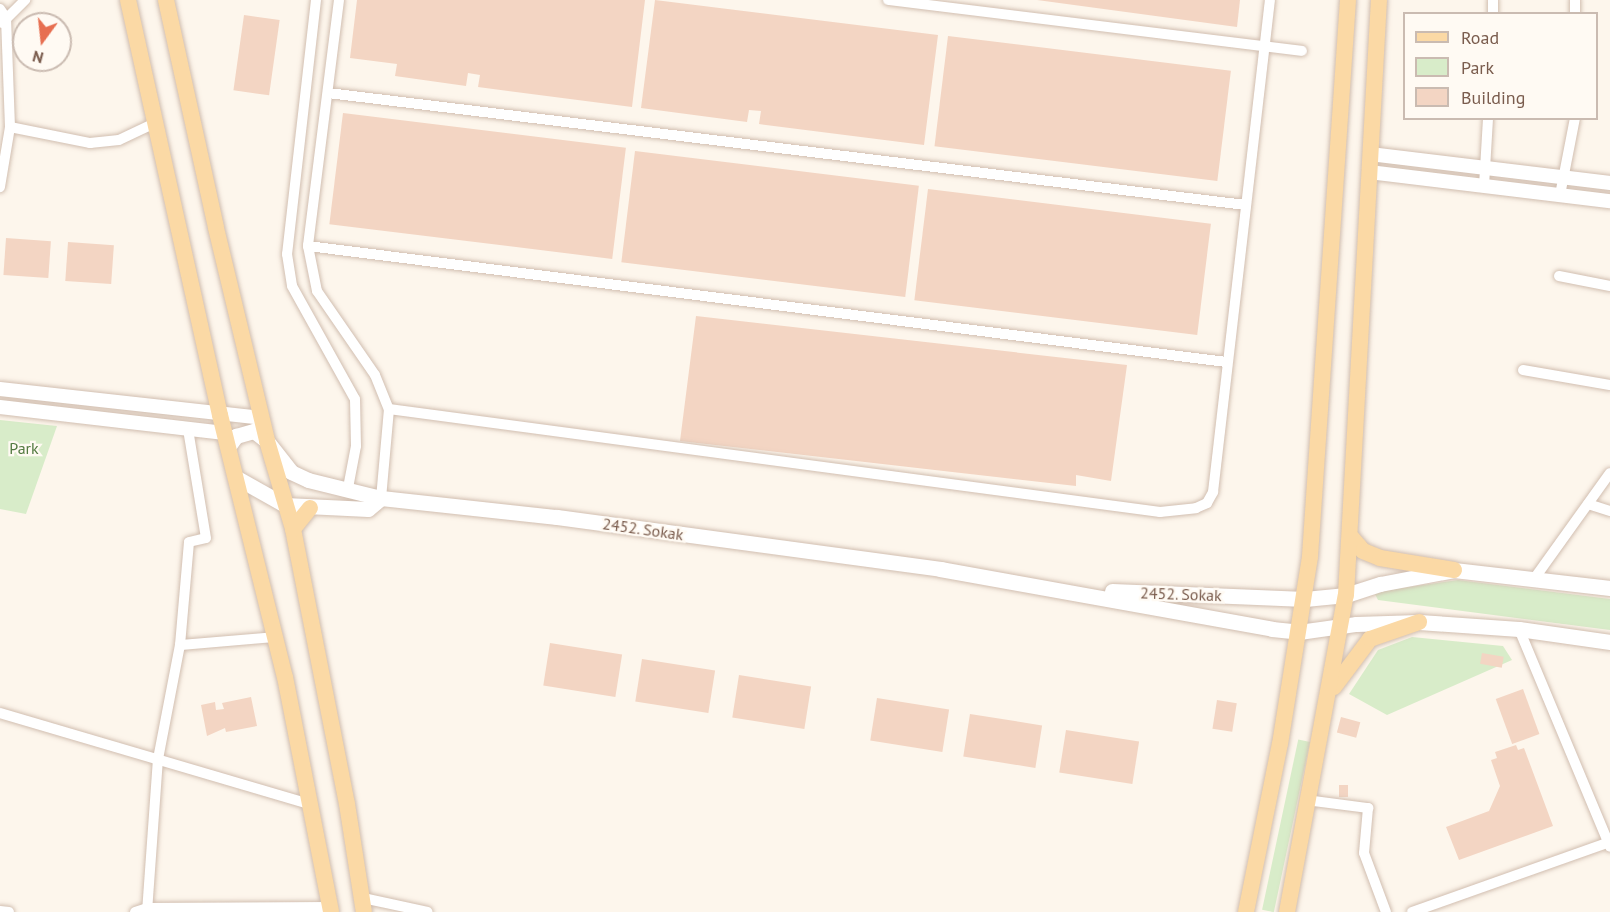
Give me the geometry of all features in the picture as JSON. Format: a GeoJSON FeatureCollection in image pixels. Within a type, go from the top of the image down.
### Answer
{"type":"FeatureCollection","features":[{"type":"Feature","properties":{"kind":"main road"},"geometry":{"type":"LineString","coordinates":[[128,0],[157,122],[220,415],[275,638],[331,909]]}},
{"type":"Feature","properties":{"kind":"main road"},"geometry":{"type":"LineString","coordinates":[[166,0],[261,418],[293,529],[364,905]]}},
{"type":"Feature","properties":{"kind":"main road"},"geometry":{"type":"LineString","coordinates":[[1246,912],[1305,599],[1348,0]]}},
{"type":"Feature","properties":{"kind":"main road"},"geometry":{"type":"LineString","coordinates":[[1287,912],[1306,800],[1343,626],[1351,537],[1379,0]]}},
{"type":"Feature","properties":{"kind":"main road"},"geometry":{"type":"LineString","coordinates":[[226,440],[245,432],[254,431],[267,441],[291,472],[308,480],[348,488],[381,498]]}},
{"type":"Feature","properties":{"kind":"main road","name":"2452. Sokak"},"geometry":{"type":"LineString","coordinates":[[237,478],[285,505],[368,509],[381,498],[604,524],[1058,589],[1299,632],[1343,626],[1419,622],[1519,629],[1610,642]]}},
{"type":"Feature","properties":{"kind":"main road"},"geometry":{"type":"LineString","coordinates":[[293,529],[310,508]]}},
{"type":"Feature","properties":{"kind":"main road"},"geometry":{"type":"LineString","coordinates":[[1351,537],[1363,550],[1380,558],[1454,570]]}},
{"type":"Feature","properties":{"kind":"main road","name":"2452. Sokak"},"geometry":{"type":"LineString","coordinates":[[1058,589],[1305,599],[1346,595],[1380,584],[1454,570],[1610,588]]}},
{"type":"Feature","properties":{"kind":"main road"},"geometry":{"type":"LineString","coordinates":[[1327,698],[1370,639],[1419,622]]}},
{"type":"Feature","properties":{"kind":"street"},"geometry":{"type":"LineString","coordinates":[[0,187],[10,127],[2,17],[25,0]]}},
{"type":"Feature","properties":{"kind":"street"},"geometry":{"type":"LineString","coordinates":[[316,0],[287,254],[292,286],[354,399],[356,446],[348,488]]}},
{"type":"Feature","properties":{"kind":"street"},"geometry":{"type":"LineString","coordinates":[[339,0],[308,246],[317,291],[375,375],[389,409],[381,498]]}},
{"type":"Feature","properties":{"kind":"street"},"geometry":{"type":"LineString","coordinates":[[888,0],[1302,51]]}},
{"type":"Feature","properties":{"kind":"street"},"geometry":{"type":"LineString","coordinates":[[389,409],[1160,512],[1196,508],[1207,503],[1213,492],[1226,362],[1270,0]]}},
{"type":"Feature","properties":{"kind":"street"},"geometry":{"type":"LineString","coordinates":[[328,93],[1246,205]]}},
{"type":"Feature","properties":{"kind":"street"},"geometry":{"type":"LineString","coordinates":[[1484,186],[1488,120]]}},
{"type":"Feature","properties":{"kind":"street"},"geometry":{"type":"LineString","coordinates":[[1560,195],[1575,120]]}},
{"type":"Feature","properties":{"kind":"street"},"geometry":{"type":"LineString","coordinates":[[10,127],[90,143],[119,140],[157,122]]}},
{"type":"Feature","properties":{"kind":"street"},"geometry":{"type":"LineString","coordinates":[[1369,172],[1608,201],[1610,182],[1370,154]]}},
{"type":"Feature","properties":{"kind":"street"},"geometry":{"type":"LineString","coordinates":[[308,246],[1226,362]]}},
{"type":"Feature","properties":{"kind":"street"},"geometry":{"type":"LineString","coordinates":[[1559,276],[1610,286]]}},
{"type":"Feature","properties":{"kind":"street"},"geometry":{"type":"LineString","coordinates":[[1523,370],[1610,385]]}},
{"type":"Feature","properties":{"kind":"street"},"geometry":{"type":"LineString","coordinates":[[0,389],[261,418]]}},
{"type":"Feature","properties":{"kind":"street"},"geometry":{"type":"LineString","coordinates":[[0,407],[188,429],[226,440]]}},
{"type":"Feature","properties":{"kind":"street"},"geometry":{"type":"LineString","coordinates":[[147,910],[158,759],[180,645],[189,542],[206,538],[188,429]]}},
{"type":"Feature","properties":{"kind":"street"},"geometry":{"type":"LineString","coordinates":[[1534,579],[1610,473]]}},
{"type":"Feature","properties":{"kind":"street"},"geometry":{"type":"LineString","coordinates":[[1588,504],[1610,511]]}},
{"type":"Feature","properties":{"kind":"street"},"geometry":{"type":"LineString","coordinates":[[1412,912],[1609,844],[1519,629]]}},
{"type":"Feature","properties":{"kind":"street"},"geometry":{"type":"LineString","coordinates":[[180,645],[275,638]]}},
{"type":"Feature","properties":{"kind":"street"},"geometry":{"type":"LineString","coordinates":[[0,713],[310,804]]}},
{"type":"Feature","properties":{"kind":"street"},"geometry":{"type":"LineString","coordinates":[[1306,800],[1368,808],[1364,853],[1386,912]]}},
{"type":"Feature","properties":{"kind":"street"},"geometry":{"type":"LineString","coordinates":[[364,905],[428,912]]}},
{"type":"Feature","properties":{"kind":"street"},"geometry":{"type":"LineString","coordinates":[[135,912],[147,910],[331,909]]}},
{"type":"Feature","properties":{"kind":"street"},"geometry":{"type":"LineString","coordinates":[[0,912],[9,912]]}},
{"type":"Feature","properties":{"kind":"green space","name":"Park"},"geometry":{"type":"Polygon","coordinates":[[[0,420],[57,426],[26,514],[0,509],[0,420]]]}},
{"type":"Feature","properties":{"kind":"green space"},"geometry":{"type":"Polygon","coordinates":[[[1458,580],[1610,599],[1610,630],[1378,600],[1374,592],[1458,580]]]}},
{"type":"Feature","properties":{"kind":"green space"},"geometry":{"type":"Polygon","coordinates":[[[1412,637],[1503,646],[1512,660],[1387,715],[1349,694],[1378,650],[1412,637]]]}},
{"type":"Feature","properties":{"kind":"green space"},"geometry":{"type":"Polygon","coordinates":[[[1298,740],[1310,742],[1274,912],[1262,910],[1298,740]]]}},
{"type":"Feature","properties":{"kind":"building"},"geometry":{"type":"Polygon","coordinates":[[[357,0],[645,0],[632,107],[478,87],[480,75],[468,73],[466,86],[395,76],[397,64],[350,58],[357,0]]]}},
{"type":"Feature","properties":{"kind":"building"},"geometry":{"type":"Polygon","coordinates":[[[655,0],[938,35],[924,145],[759,124],[761,111],[749,110],[747,122],[641,108],[655,0]]]}},
{"type":"Feature","properties":{"kind":"building"},"geometry":{"type":"Polygon","coordinates":[[[1037,0],[1240,0],[1237,27],[1037,0]]]}},
{"type":"Feature","properties":{"kind":"building"},"geometry":{"type":"Polygon","coordinates":[[[244,15],[280,20],[269,95],[233,90],[244,15]]]}},
{"type":"Feature","properties":{"kind":"building"},"geometry":{"type":"Polygon","coordinates":[[[948,36],[1231,71],[1217,181],[934,146],[948,36]]]}},
{"type":"Feature","properties":{"kind":"building"},"geometry":{"type":"Polygon","coordinates":[[[343,113],[626,148],[612,259],[329,224],[343,113]]]}},
{"type":"Feature","properties":{"kind":"building"},"geometry":{"type":"Polygon","coordinates":[[[635,151],[919,186],[905,297],[621,262],[635,151]]]}},
{"type":"Feature","properties":{"kind":"building"},"geometry":{"type":"Polygon","coordinates":[[[928,189],[1211,224],[1197,335],[914,300],[928,189]]]}},
{"type":"Feature","properties":{"kind":"building"},"geometry":{"type":"Polygon","coordinates":[[[6,238],[51,241],[48,278],[3,275],[6,238]]]}},
{"type":"Feature","properties":{"kind":"building"},"geometry":{"type":"Polygon","coordinates":[[[68,242],[114,245],[111,284],[65,281],[68,242]]]}},
{"type":"Feature","properties":{"kind":"building"},"geometry":{"type":"Polygon","coordinates":[[[696,316],[1127,365],[1111,481],[1076,475],[1076,486],[680,441],[696,316]]]}},
{"type":"Feature","properties":{"kind":"building"},"geometry":{"type":"Polygon","coordinates":[[[550,643],[622,654],[615,697],[543,685],[550,643]]]}},
{"type":"Feature","properties":{"kind":"building"},"geometry":{"type":"Polygon","coordinates":[[[1482,653],[1504,657],[1502,668],[1480,664],[1482,653]]]}},
{"type":"Feature","properties":{"kind":"building"},"geometry":{"type":"Polygon","coordinates":[[[642,659],[715,671],[708,713],[635,701],[642,659]]]}},
{"type":"Feature","properties":{"kind":"building"},"geometry":{"type":"Polygon","coordinates":[[[739,675],[811,686],[804,729],[732,717],[739,675]]]}},
{"type":"Feature","properties":{"kind":"building"},"geometry":{"type":"Polygon","coordinates":[[[1523,689],[1539,734],[1512,744],[1496,699],[1523,689]]]}},
{"type":"Feature","properties":{"kind":"building"},"geometry":{"type":"Polygon","coordinates":[[[251,697],[257,726],[226,732],[225,728],[207,736],[201,705],[215,702],[216,710],[224,709],[222,703],[251,697]]]}},
{"type":"Feature","properties":{"kind":"building"},"geometry":{"type":"Polygon","coordinates":[[[877,698],[949,709],[942,752],[870,740],[877,698]]]}},
{"type":"Feature","properties":{"kind":"building"},"geometry":{"type":"Polygon","coordinates":[[[1217,700],[1237,703],[1232,732],[1212,729],[1217,700]]]}},
{"type":"Feature","properties":{"kind":"building"},"geometry":{"type":"Polygon","coordinates":[[[970,714],[1042,725],[1035,768],[963,756],[970,714]]]}},
{"type":"Feature","properties":{"kind":"building"},"geometry":{"type":"Polygon","coordinates":[[[1341,717],[1360,722],[1356,738],[1337,732],[1341,717]]]}},
{"type":"Feature","properties":{"kind":"building"},"geometry":{"type":"Polygon","coordinates":[[[1066,730],[1139,742],[1132,784],[1059,772],[1066,730]]]}},
{"type":"Feature","properties":{"kind":"building"},"geometry":{"type":"Polygon","coordinates":[[[1516,745],[1518,750],[1524,748],[1553,826],[1459,860],[1446,827],[1489,811],[1500,786],[1491,760],[1497,758],[1495,752],[1516,745]]]}},
{"type":"Feature","properties":{"kind":"building"},"geometry":{"type":"Polygon","coordinates":[[[1339,785],[1348,785],[1348,797],[1339,797],[1339,785]]]}}]}
